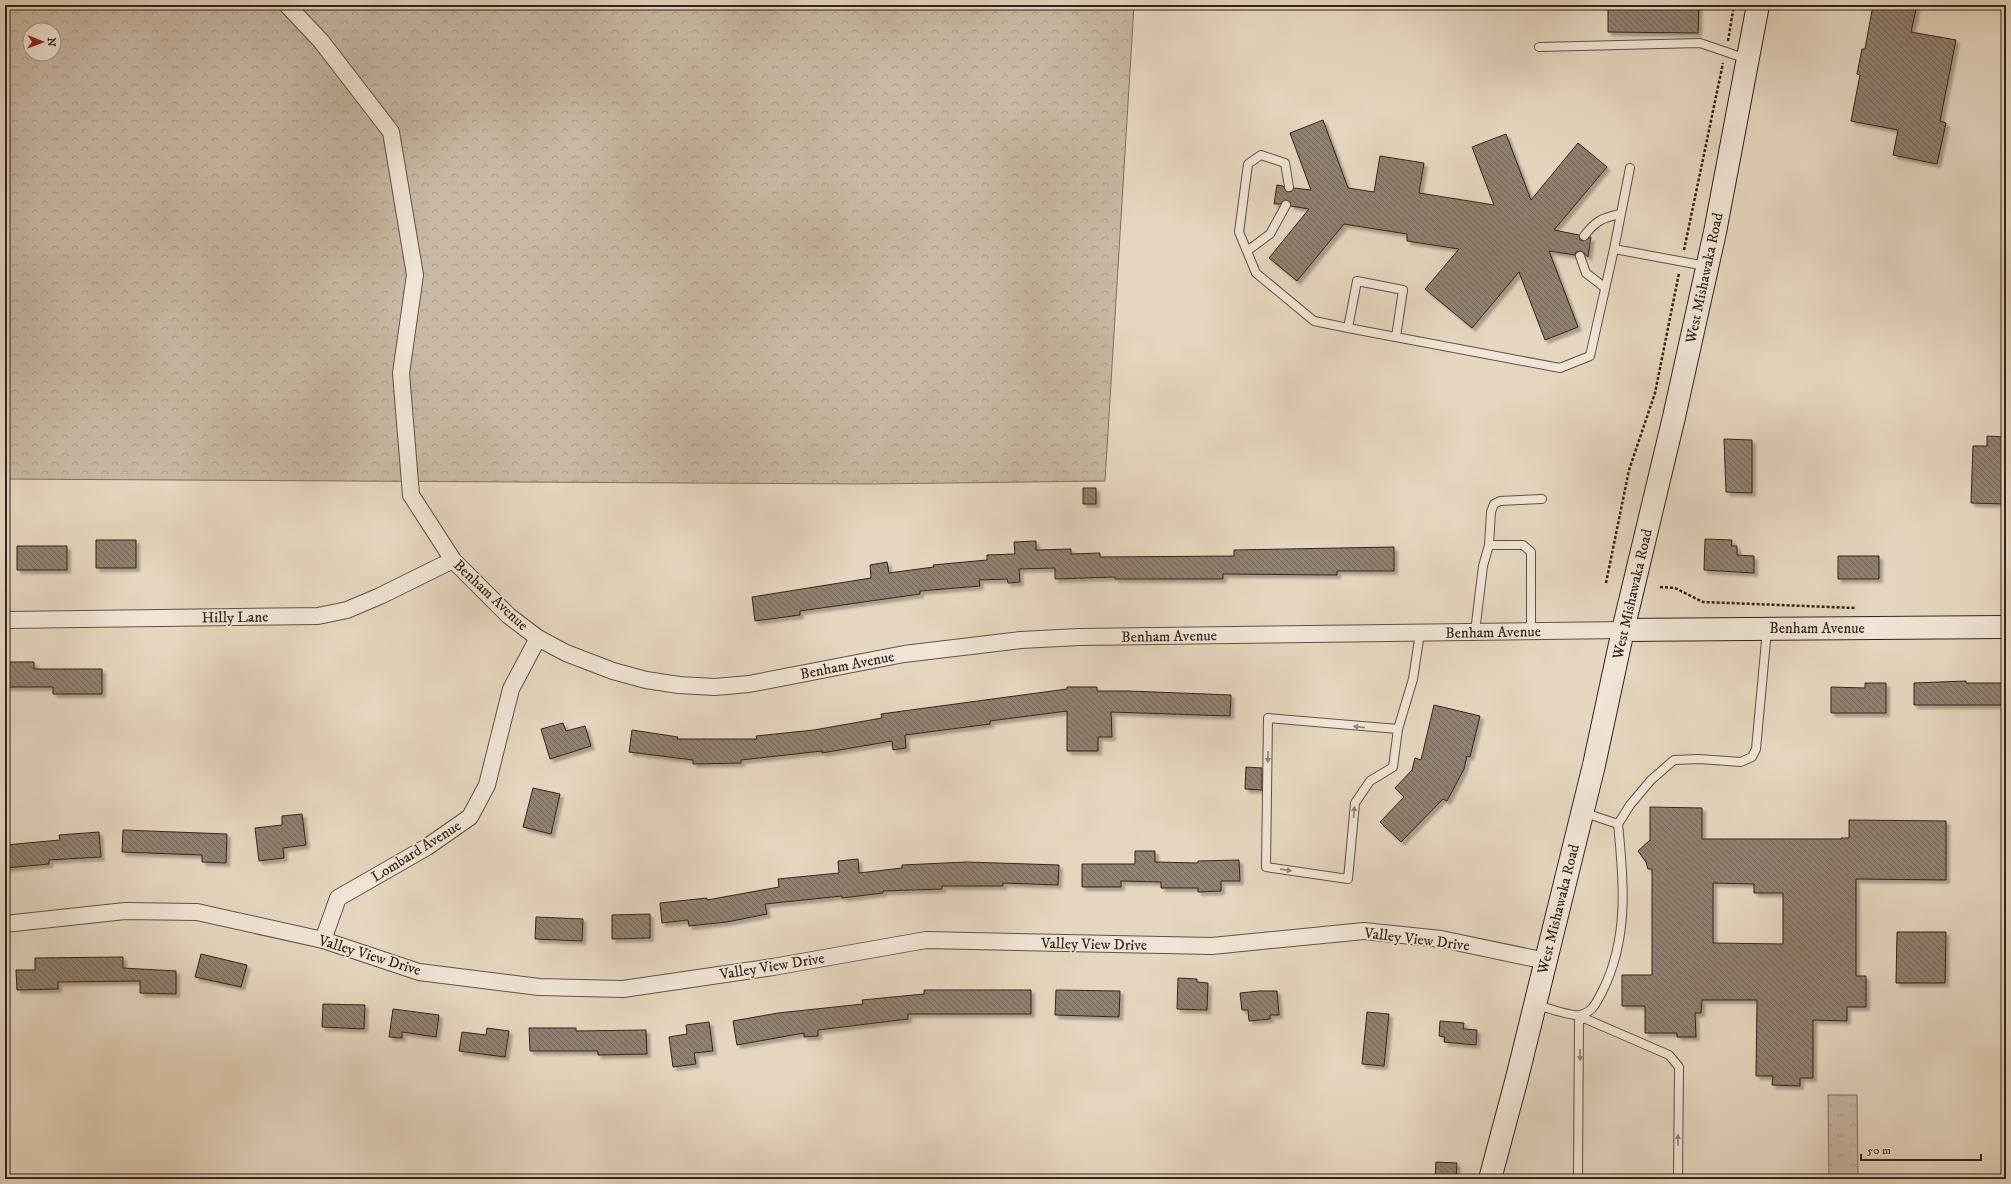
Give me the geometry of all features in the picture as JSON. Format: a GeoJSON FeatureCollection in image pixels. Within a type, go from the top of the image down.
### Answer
{"type":"FeatureCollection","features":[{"type":"Feature","properties":{"kind":"main road","name":"West Mishawaka Road"},"geometry":{"type":"LineString","coordinates":[[1490,1179],[1546,961],[1582,812],[1623,630],[1674,417],[1715,232],[1758,5]]}},
{"type":"Feature","properties":{"kind":"main road","name":"Benham Avenue"},"geometry":{"type":"LineString","coordinates":[[1623,630],[2006,627]]}},
{"type":"Feature","properties":{"kind":"street","name":"Benham Avenue"},"geometry":{"type":"LineString","coordinates":[[287,5],[322,41],[391,132],[415,274],[401,374],[411,495],[453,560],[509,616],[538,638],[566,653],[613,671],[646,680],[679,685],[715,687],[749,684],[904,654],[1021,640],[1079,637],[1623,630]]}},
{"type":"Feature","properties":{"kind":"street","name":"Hilly Lane"},"geometry":{"type":"LineString","coordinates":[[5,620],[318,616],[347,610],[380,596],[453,560]]}},
{"type":"Feature","properties":{"kind":"street","name":"Lombard Avenue"},"geometry":{"type":"LineString","coordinates":[[323,940],[338,898],[427,847],[470,817],[487,785],[511,688],[538,638]]}},
{"type":"Feature","properties":{"kind":"street","name":"Valley View Drive"},"geometry":{"type":"LineString","coordinates":[[5,924],[125,911],[197,912],[323,940],[419,972],[539,987],[615,988],[772,967],[926,940],[1212,946],[1364,931],[1441,939],[1546,961]]}},
{"type":"Feature","properties":{"kind":"lane"},"geometry":{"type":"LineString","coordinates":[[1540,46],[1700,43],[1748,60]]}},
{"type":"Feature","properties":{"kind":"lane"},"geometry":{"type":"LineString","coordinates":[[1289,187],[1285,163],[1261,156],[1248,164],[1239,232],[1256,273],[1314,321],[1560,368],[1590,356],[1604,287],[1614,249],[1630,168]]}},
{"type":"Feature","properties":{"kind":"lane"},"geometry":{"type":"LineString","coordinates":[[1247,251],[1270,234],[1286,205]]}},
{"type":"Feature","properties":{"kind":"lane"},"geometry":{"type":"LineString","coordinates":[[1584,236],[1595,223],[1604,217],[1620,214]]}},
{"type":"Feature","properties":{"kind":"lane"},"geometry":{"type":"LineString","coordinates":[[1614,249],[1707,266]]}},
{"type":"Feature","properties":{"kind":"lane"},"geometry":{"type":"LineString","coordinates":[[1580,256],[1586,273],[1604,287]]}},
{"type":"Feature","properties":{"kind":"lane"},"geometry":{"type":"LineString","coordinates":[[1348,328],[1357,281],[1403,290],[1396,337]]}},
{"type":"Feature","properties":{"kind":"lane"},"geometry":{"type":"LineString","coordinates":[[1475,632],[1483,566],[1489,544],[1491,512],[1494,504],[1500,501],[1542,499]]}},
{"type":"Feature","properties":{"kind":"lane"},"geometry":{"type":"LineString","coordinates":[[1489,544],[1523,545],[1531,552],[1531,631]]}},
{"type":"Feature","properties":{"kind":"lane"},"geometry":{"type":"LineString","coordinates":[[1579,1016],[1593,1010],[1612,972],[1621,934],[1624,882],[1618,824],[1630,805],[1651,780],[1674,760],[1699,759],[1741,762],[1752,757],[1756,749],[1767,629]]}},
{"type":"Feature","properties":{"kind":"lane"},"geometry":{"type":"LineString","coordinates":[[1398,730],[1268,718],[1266,867],[1348,879],[1355,803],[1370,781],[1393,767],[1398,730],[1413,679],[1420,633]]}},
{"type":"Feature","properties":{"kind":"lane"},"geometry":{"type":"LineString","coordinates":[[1582,812],[1618,824]]}},
{"type":"Feature","properties":{"kind":"lane"},"geometry":{"type":"LineString","coordinates":[[1535,1004],[1579,1016],[1669,1055],[1679,1067],[1678,1179]]}},
{"type":"Feature","properties":{"kind":"lane"},"geometry":{"type":"LineString","coordinates":[[1578,1179],[1579,1016]]}},
{"type":"Feature","properties":{"kind":"path"},"geometry":{"type":"LineString","coordinates":[[1606,583],[1629,470],[1655,393],[1726,52],[1734,5]]}},
{"type":"Feature","properties":{"kind":"path"},"geometry":{"type":"LineString","coordinates":[[1660,587],[1675,588],[1703,602],[1864,608]]}},
{"type":"Feature","properties":{"kind":"green space"},"geometry":{"type":"Polygon","coordinates":[[[5,5],[1134,5],[1105,481],[868,484],[5,479],[5,5]]]}},
{"type":"Feature","properties":{"kind":"green space"},"geometry":{"type":"Polygon","coordinates":[[[1828,1095],[1857,1095],[1858,1179],[1829,1179],[1828,1095]]]}},
{"type":"Feature","properties":{"kind":"building"},"geometry":{"type":"Polygon","coordinates":[[[1608,5],[1699,5],[1698,33],[1608,32],[1608,5]]]}},
{"type":"Feature","properties":{"kind":"building"},"geometry":{"type":"Polygon","coordinates":[[[1873,5],[1917,5],[1911,32],[1956,40],[1940,121],[1946,123],[1937,164],[1893,155],[1898,130],[1851,121],[1860,75],[1857,74],[1862,49],[1865,49],[1873,5]]]}},
{"type":"Feature","properties":{"kind":"building"},"geometry":{"type":"Polygon","coordinates":[[[1323,120],[1348,188],[1374,192],[1380,156],[1424,163],[1419,193],[1494,205],[1472,147],[1506,134],[1531,200],[1578,143],[1607,167],[1554,230],[1579,235],[1580,240],[1583,241],[1591,237],[1588,257],[1581,251],[1576,252],[1575,255],[1549,251],[1578,327],[1545,340],[1519,272],[1472,328],[1425,289],[1459,249],[1407,241],[1407,234],[1344,224],[1297,281],[1269,258],[1309,209],[1291,206],[1290,202],[1286,200],[1280,204],[1274,204],[1277,185],[1283,186],[1287,192],[1292,191],[1294,188],[1311,190],[1290,133],[1323,120]]]}},
{"type":"Feature","properties":{"kind":"building"},"geometry":{"type":"Polygon","coordinates":[[[1987,436],[2006,437],[2006,504],[1971,503],[1973,446],[1987,446],[1987,436]]]}},
{"type":"Feature","properties":{"kind":"building"},"geometry":{"type":"Polygon","coordinates":[[[1724,439],[1752,440],[1752,493],[1726,492],[1724,439]]]}},
{"type":"Feature","properties":{"kind":"building"},"geometry":{"type":"Polygon","coordinates":[[[1083,488],[1096,488],[1096,504],[1083,504],[1083,488]]]}},
{"type":"Feature","properties":{"kind":"building"},"geometry":{"type":"Polygon","coordinates":[[[1705,539],[1732,540],[1731,546],[1737,546],[1737,555],[1754,556],[1754,573],[1704,570],[1705,539]]]}},
{"type":"Feature","properties":{"kind":"building"},"geometry":{"type":"Polygon","coordinates":[[[96,540],[136,540],[136,568],[96,568],[96,540]]]}},
{"type":"Feature","properties":{"kind":"building"},"geometry":{"type":"Polygon","coordinates":[[[1036,541],[1036,550],[1071,549],[1071,554],[1100,553],[1100,557],[1234,556],[1234,550],[1394,547],[1394,571],[1337,571],[1337,575],[1223,574],[1223,579],[1115,579],[1115,577],[1055,579],[1055,568],[1019,569],[1020,582],[1008,583],[1007,579],[979,580],[980,586],[920,591],[920,594],[800,611],[800,615],[755,621],[752,597],[871,578],[870,565],[887,562],[889,573],[934,567],[933,565],[987,560],[987,555],[1015,554],[1014,542],[1036,541]]]}},
{"type":"Feature","properties":{"kind":"building"},"geometry":{"type":"Polygon","coordinates":[[[17,546],[67,546],[67,570],[17,570],[17,546]]]}},
{"type":"Feature","properties":{"kind":"building"},"geometry":{"type":"Polygon","coordinates":[[[1838,556],[1879,556],[1879,579],[1838,579],[1838,556]]]}},
{"type":"Feature","properties":{"kind":"building"},"geometry":{"type":"Polygon","coordinates":[[[5,662],[34,662],[34,669],[102,669],[102,694],[53,694],[53,687],[5,687],[5,662]]]}},
{"type":"Feature","properties":{"kind":"building"},"geometry":{"type":"Polygon","coordinates":[[[1966,681],[1966,683],[2006,683],[2006,705],[1914,705],[1914,683],[1966,681]]]}},
{"type":"Feature","properties":{"kind":"building"},"geometry":{"type":"Polygon","coordinates":[[[1865,683],[1886,683],[1886,713],[1831,713],[1831,687],[1865,688],[1865,683]]]}},
{"type":"Feature","properties":{"kind":"building"},"geometry":{"type":"Polygon","coordinates":[[[1067,687],[1097,687],[1097,691],[1231,695],[1230,716],[1111,712],[1112,737],[1098,737],[1098,751],[1067,751],[1067,711],[990,721],[990,724],[905,735],[906,748],[893,750],[892,741],[822,753],[822,751],[741,760],[741,763],[693,764],[693,760],[629,752],[632,730],[678,737],[677,739],[757,739],[756,736],[814,730],[882,718],[881,714],[1067,689],[1067,687]]]}},
{"type":"Feature","properties":{"kind":"building"},"geometry":{"type":"Polygon","coordinates":[[[1434,705],[1480,716],[1470,757],[1467,756],[1464,769],[1447,801],[1443,799],[1401,842],[1380,822],[1404,797],[1395,788],[1412,770],[1415,758],[1421,760],[1434,705]]]}},
{"type":"Feature","properties":{"kind":"building"},"geometry":{"type":"Polygon","coordinates":[[[563,723],[566,731],[585,726],[591,746],[550,759],[541,729],[563,723]]]}},
{"type":"Feature","properties":{"kind":"building"},"geometry":{"type":"Polygon","coordinates":[[[1246,767],[1262,768],[1262,790],[1245,789],[1246,767]]]}},
{"type":"Feature","properties":{"kind":"building"},"geometry":{"type":"Polygon","coordinates":[[[533,788],[560,794],[551,834],[523,827],[533,788]]]}},
{"type":"Feature","properties":{"kind":"building"},"geometry":{"type":"Polygon","coordinates":[[[1650,807],[1702,808],[1702,839],[1841,839],[1849,838],[1849,820],[1946,821],[1946,880],[1856,879],[1856,976],[1866,976],[1866,1007],[1847,1007],[1847,1021],[1813,1020],[1813,1078],[1800,1078],[1800,1086],[1772,1085],[1773,1076],[1756,1076],[1757,1000],[1702,1000],[1701,1013],[1695,1013],[1696,1037],[1677,1037],[1677,1033],[1645,1033],[1645,1006],[1622,1006],[1622,975],[1652,975],[1652,869],[1648,869],[1646,862],[1638,851],[1650,840],[1650,807]],[[1713,883],[1713,943],[1783,944],[1783,893],[1754,893],[1754,884],[1713,883]]]}},
{"type":"Feature","properties":{"kind":"building"},"geometry":{"type":"Polygon","coordinates":[[[302,814],[306,845],[283,848],[284,858],[259,861],[255,828],[282,825],[282,816],[302,814]]]}},
{"type":"Feature","properties":{"kind":"building"},"geometry":{"type":"Polygon","coordinates":[[[123,830],[227,834],[226,863],[202,862],[202,855],[122,852],[123,830]]]}},
{"type":"Feature","properties":{"kind":"building"},"geometry":{"type":"Polygon","coordinates":[[[99,832],[101,857],[49,860],[49,864],[5,868],[5,845],[60,840],[59,835],[99,832]]]}},
{"type":"Feature","properties":{"kind":"building"},"geometry":{"type":"Polygon","coordinates":[[[1135,851],[1155,851],[1155,862],[1198,863],[1198,861],[1239,860],[1240,881],[1221,881],[1221,891],[1198,892],[1198,888],[1161,888],[1161,882],[1121,881],[1121,887],[1082,887],[1082,864],[1135,864],[1135,851]]]}},
{"type":"Feature","properties":{"kind":"building"},"geometry":{"type":"Polygon","coordinates":[[[858,859],[859,873],[902,868],[902,865],[966,862],[1059,865],[1058,885],[1003,883],[1003,886],[942,886],[942,889],[883,891],[883,893],[842,898],[842,896],[765,904],[767,914],[727,922],[689,926],[688,920],[662,923],[660,903],[707,898],[707,900],[779,887],[778,879],[839,873],[838,861],[858,859]]]}},
{"type":"Feature","properties":{"kind":"building"},"geometry":{"type":"Polygon","coordinates":[[[650,914],[650,938],[612,939],[612,915],[650,914]]]}},
{"type":"Feature","properties":{"kind":"building"},"geometry":{"type":"Polygon","coordinates":[[[536,917],[583,919],[582,941],[535,939],[536,917]]]}},
{"type":"Feature","properties":{"kind":"building"},"geometry":{"type":"Polygon","coordinates":[[[1897,932],[1946,932],[1945,983],[1896,983],[1897,932]]]}},
{"type":"Feature","properties":{"kind":"building"},"geometry":{"type":"Polygon","coordinates":[[[201,954],[247,965],[241,987],[195,977],[201,954]]]}},
{"type":"Feature","properties":{"kind":"building"},"geometry":{"type":"Polygon","coordinates":[[[123,957],[123,968],[176,971],[176,994],[140,993],[140,981],[58,982],[58,989],[17,990],[16,970],[35,970],[35,958],[123,957]]]}},
{"type":"Feature","properties":{"kind":"building"},"geometry":{"type":"Polygon","coordinates":[[[1178,978],[1197,979],[1197,982],[1208,983],[1207,1010],[1177,1009],[1178,978]]]}},
{"type":"Feature","properties":{"kind":"building"},"geometry":{"type":"Polygon","coordinates":[[[924,990],[1031,990],[1031,1014],[908,1014],[908,1019],[818,1030],[818,1036],[804,1037],[804,1033],[737,1045],[733,1021],[778,1013],[863,1004],[862,1000],[924,994],[924,990]]]}},
{"type":"Feature","properties":{"kind":"building"},"geometry":{"type":"Polygon","coordinates":[[[1056,990],[1120,991],[1119,1017],[1055,1015],[1056,990]]]}},
{"type":"Feature","properties":{"kind":"building"},"geometry":{"type":"Polygon","coordinates":[[[1277,991],[1279,1015],[1270,1015],[1270,1019],[1249,1021],[1248,1010],[1242,1010],[1240,993],[1277,991]]]}},
{"type":"Feature","properties":{"kind":"building"},"geometry":{"type":"Polygon","coordinates":[[[323,1004],[365,1005],[364,1029],[322,1027],[323,1004]]]}},
{"type":"Feature","properties":{"kind":"building"},"geometry":{"type":"Polygon","coordinates":[[[393,1009],[439,1015],[436,1037],[402,1032],[402,1038],[389,1037],[393,1009]]]}},
{"type":"Feature","properties":{"kind":"building"},"geometry":{"type":"Polygon","coordinates":[[[1367,1012],[1389,1014],[1384,1066],[1362,1064],[1367,1012]]]}},
{"type":"Feature","properties":{"kind":"building"},"geometry":{"type":"Polygon","coordinates":[[[1440,1021],[1464,1023],[1463,1029],[1477,1030],[1476,1045],[1444,1042],[1445,1037],[1439,1036],[1440,1021]]]}},
{"type":"Feature","properties":{"kind":"building"},"geometry":{"type":"Polygon","coordinates":[[[709,1022],[713,1051],[694,1053],[696,1064],[673,1067],[669,1037],[687,1034],[686,1025],[709,1022]]]}},
{"type":"Feature","properties":{"kind":"building"},"geometry":{"type":"Polygon","coordinates":[[[487,1028],[509,1031],[505,1057],[459,1051],[462,1032],[486,1035],[487,1028]]]}},
{"type":"Feature","properties":{"kind":"building"},"geometry":{"type":"Polygon","coordinates":[[[529,1028],[576,1028],[576,1031],[646,1030],[647,1054],[598,1055],[598,1051],[530,1051],[529,1028]]]}},
{"type":"Feature","properties":{"kind":"building"},"geometry":{"type":"Polygon","coordinates":[[[1436,1162],[1457,1163],[1456,1179],[1435,1179],[1436,1162]]]}}]}
